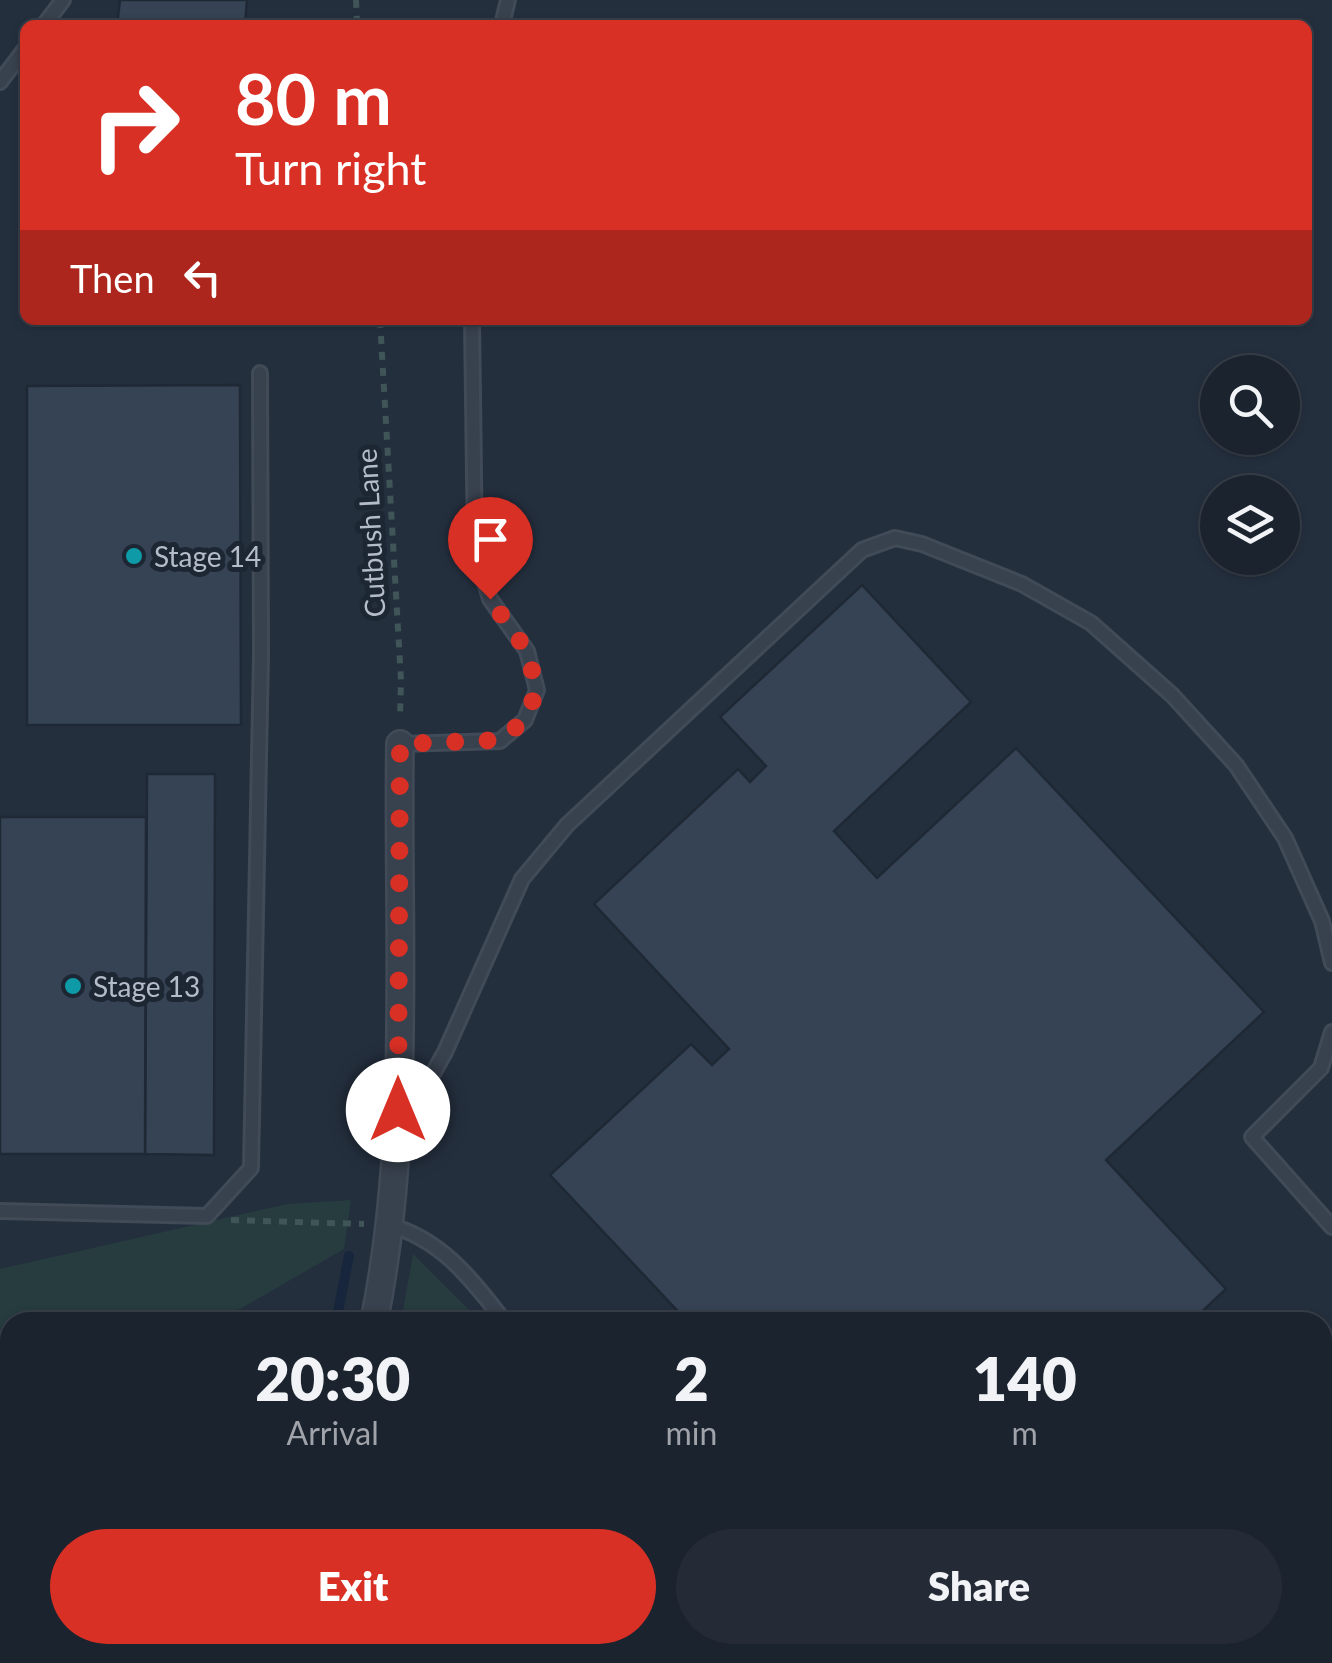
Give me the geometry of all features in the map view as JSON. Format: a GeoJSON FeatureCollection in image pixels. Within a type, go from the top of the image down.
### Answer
{"type":"FeatureCollection","features":[{"type":"Feature","properties":{"kind":"street"},"geometry":{"type":"LineString","coordinates":[[375,1312],[398,1110],[400,744]]}},
{"type":"Feature","properties":{"kind":"lane"},"geometry":{"type":"LineString","coordinates":[[48,20],[63,0]]}},
{"type":"Feature","properties":{"kind":"lane"},"geometry":{"type":"LineString","coordinates":[[0,82],[20,56]]}},
{"type":"Feature","properties":{"kind":"lane"},"geometry":{"type":"LineString","coordinates":[[400,744],[500,740],[525,720],[537,690],[527,651],[490,599],[475,550],[472,325]]}},
{"type":"Feature","properties":{"kind":"lane"},"geometry":{"type":"LineString","coordinates":[[0,1211],[207,1216],[251,1168],[261,655],[260,373]]}},
{"type":"Feature","properties":{"kind":"lane"},"geometry":{"type":"LineString","coordinates":[[398,1110],[421,1095],[445,1052],[522,880],[567,826],[862,550],[895,538],[922,544],[1022,584],[1092,623],[1172,695],[1236,765],[1284,838],[1322,921],[1332,963]]}},
{"type":"Feature","properties":{"kind":"lane"},"geometry":{"type":"LineString","coordinates":[[1332,1032],[1321,1068],[1252,1137],[1332,1227]]}},
{"type":"Feature","properties":{"kind":"lane"},"geometry":{"type":"LineString","coordinates":[[388,1225],[414,1232],[467,1273],[497,1312]]}},
{"type":"Feature","properties":{"kind":"path","name":"Cutbush Lane"},"geometry":{"type":"LineString","coordinates":[[380,325],[401,680],[400,744]]}},
{"type":"Feature","properties":{"kind":"green space"},"geometry":{"type":"Polygon","coordinates":[[[351,1200],[344,1249],[240,1309],[0,1312],[0,1269],[287,1204],[351,1200]]]}},
{"type":"Feature","properties":{"kind":"green space"},"geometry":{"type":"Polygon","coordinates":[[[413,1254],[471,1312],[403,1312],[413,1254]]]}},
{"type":"Feature","properties":{"kind":"building"},"geometry":{"type":"Polygon","coordinates":[[[120,0],[247,0],[245,20],[118,20],[120,0]]]}},
{"type":"Feature","properties":{"kind":"building","name":"Stage 14"},"geometry":{"type":"Polygon","coordinates":[[[240,385],[241,725],[27,725],[27,386],[240,385]]]}},
{"type":"Feature","properties":{"kind":"building"},"geometry":{"type":"Polygon","coordinates":[[[862,585],[971,702],[834,831],[877,878],[1016,748],[1264,1012],[1106,1160],[1226,1289],[1202,1312],[679,1312],[550,1175],[691,1044],[712,1065],[729,1049],[594,904],[738,769],[750,782],[766,766],[720,717],[862,585]]]}},
{"type":"Feature","properties":{"kind":"building"},"geometry":{"type":"Polygon","coordinates":[[[147,774],[215,774],[214,1155],[145,1154],[147,774]]]}},
{"type":"Feature","properties":{"kind":"building","name":"Stage 13"},"geometry":{"type":"Polygon","coordinates":[[[0,817],[146,817],[145,1154],[0,1154],[0,817]]]}},
{"type":"Feature","properties":{"kind":"waterway"},"geometry":{"type":"LineString","coordinates":[[338,1312],[349,1256]]}},
{"type":"Feature","properties":{"kind":"place","name":"Stage 14"},"geometry":{"type":"Point","coordinates":[134,556]}},
{"type":"Feature","properties":{"kind":"place","name":"Stage 13"},"geometry":{"type":"Point","coordinates":[73,986]}},
{"type":"Feature","properties":{"kind":"route"},"geometry":{"type":"LineString","coordinates":[[398,1110],[400,744],[500,740],[525,720],[537,690],[527,651],[490,599]]}}]}
